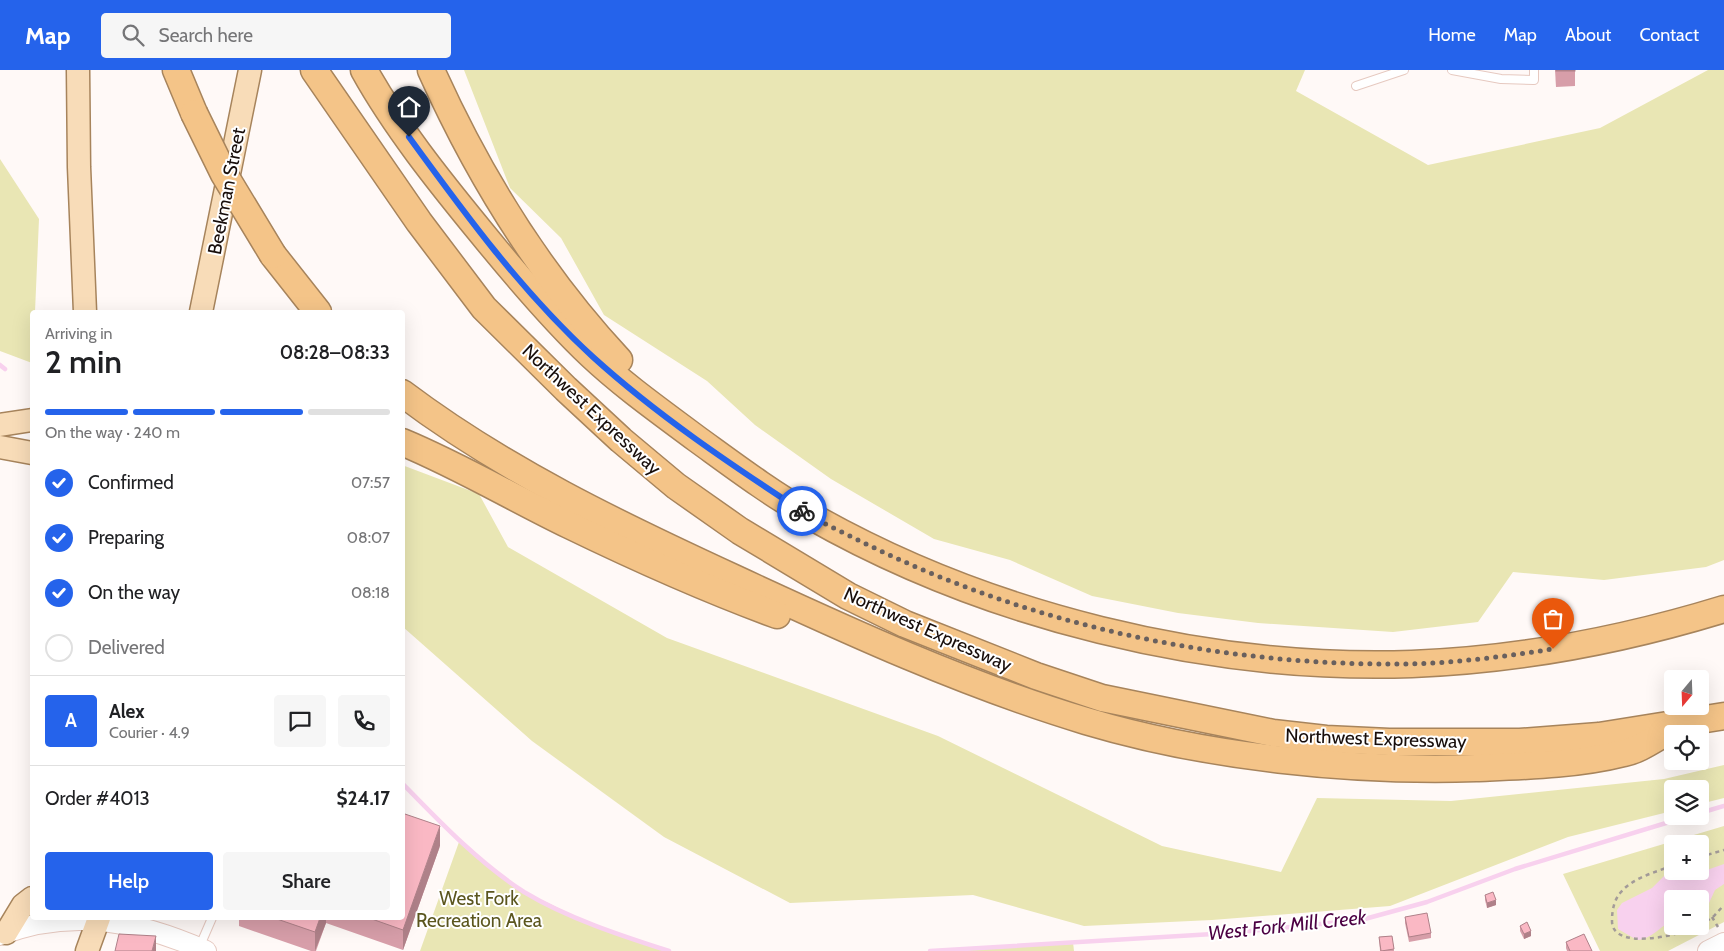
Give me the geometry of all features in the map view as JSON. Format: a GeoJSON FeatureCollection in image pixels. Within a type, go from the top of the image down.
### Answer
{"type":"FeatureCollection","features":[{"type":"Feature","properties":{"kind":"highway"},"geometry":{"type":"LineString","coordinates":[[176,70],[194,113],[224,174],[273,255],[316,310]]}},
{"type":"Feature","properties":{"kind":"highway","name":"Northwest Expressway"},"geometry":{"type":"LineString","coordinates":[[364,70],[375,90],[454,199],[528,289],[593,356],[644,399],[734,466],[808,515],[900,561],[992,598],[1078,624],[1155,641],[1243,655],[1323,663],[1382,664],[1411,664],[1495,658],[1573,646],[1724,610]]}},
{"type":"Feature","properties":{"kind":"highway"},"geometry":{"type":"LineString","coordinates":[[431,70],[459,132],[526,246],[603,342],[634,375],[734,466]]}},
{"type":"Feature","properties":{"kind":"highway","name":"Northwest Expressway"},"geometry":{"type":"LineString","coordinates":[[315,71],[419,222],[484,308],[566,389],[621,440],[669,480],[740,531],[848,596],[905,624],[1036,676],[1102,698],[1273,733],[1326,739],[1389,742],[1520,742],[1599,736],[1724,716]]}},
{"type":"Feature","properties":{"kind":"highway"},"geometry":{"type":"LineString","coordinates":[[405,395],[450,429],[490,454],[584,505],[697,561],[817,617],[895,649],[1030,703],[1090,722],[1204,748],[1310,762],[1451,769],[1561,763],[1628,753],[1684,723]]}},
{"type":"Feature","properties":{"kind":"highway"},"geometry":{"type":"LineString","coordinates":[[405,443],[439,457],[568,525],[724,596],[853,642],[895,649]]}},
{"type":"Feature","properties":{"kind":"main road"},"geometry":{"type":"LineString","coordinates":[[78,70],[79,167],[85,310]]}},
{"type":"Feature","properties":{"kind":"main road","name":"Beekman Street"},"geometry":{"type":"LineString","coordinates":[[201,310],[250,70]]}},
{"type":"Feature","properties":{"kind":"main road"},"geometry":{"type":"LineString","coordinates":[[0,426],[30,420]]}},
{"type":"Feature","properties":{"kind":"main road"},"geometry":{"type":"LineString","coordinates":[[0,447],[30,453]]}},
{"type":"Feature","properties":{"kind":"main road"},"geometry":{"type":"LineString","coordinates":[[3,934],[23,905],[30,900]]}},
{"type":"Feature","properties":{"kind":"main road"},"geometry":{"type":"LineString","coordinates":[[87,951],[99,920]]}},
{"type":"Feature","properties":{"kind":"street"},"geometry":{"type":"LineString","coordinates":[[3,934],[42,923],[85,920]]}},
{"type":"Feature","properties":{"kind":"street"},"geometry":{"type":"LineString","coordinates":[[105,920],[139,926],[203,949]]}},
{"type":"Feature","properties":{"kind":"street"},"geometry":{"type":"LineString","coordinates":[[1708,951],[1722,936]]}},
{"type":"Feature","properties":{"kind":"lane"},"geometry":{"type":"LineString","coordinates":[[1356,86],[1404,70]]}},
{"type":"Feature","properties":{"kind":"lane"},"geometry":{"type":"LineString","coordinates":[[1452,70],[1501,79],[1534,80],[1534,70]]}},
{"type":"Feature","properties":{"kind":"lane"},"geometry":{"type":"LineString","coordinates":[[203,949],[211,920]]}},
{"type":"Feature","properties":{"kind":"path"},"geometry":{"type":"LineString","coordinates":[[1709,854],[1724,850]]}},
{"type":"Feature","properties":{"kind":"path"},"geometry":{"type":"LineString","coordinates":[[1623,941],[1616,937],[1612,930],[1615,901],[1622,891],[1633,883],[1664,869]]}},
{"type":"Feature","properties":{"kind":"path"},"geometry":{"type":"LineString","coordinates":[[1709,919],[1724,905]]}},
{"type":"Feature","properties":{"kind":"path"},"geometry":{"type":"LineString","coordinates":[[1712,917],[1722,936]]}},
{"type":"Feature","properties":{"kind":"path"},"geometry":{"type":"LineString","coordinates":[[1668,940],[1679,935]]}},
{"type":"Feature","properties":{"kind":"green space"},"geometry":{"type":"Polygon","coordinates":[[[464,70],[1305,70],[1296,91],[1428,165],[1600,128],[1708,70],[1724,70],[1724,560],[1706,567],[1604,580],[1513,572],[1478,622],[1393,632],[1258,623],[1178,613],[1092,596],[1010,560],[934,539],[831,479],[755,425],[707,381],[604,315],[561,238],[510,188],[464,70]]]}},
{"type":"Feature","properties":{"kind":"green space"},"geometry":{"type":"Polygon","coordinates":[[[0,159],[39,219],[35,310],[30,310],[30,362],[0,351],[0,159]]]}},
{"type":"Feature","properties":{"kind":"green space"},"geometry":{"type":"Polygon","coordinates":[[[405,466],[479,494],[508,547],[667,638],[938,736],[1162,846],[1281,872],[1317,798],[1451,801],[1664,779],[1724,765],[1724,798],[1709,802],[1709,780],[1664,780],[1664,813],[1568,837],[1390,906],[1212,920],[1084,926],[973,895],[790,903],[664,837],[532,741],[405,629],[405,466]]]}},
{"type":"Feature","properties":{"kind":"green space"},"geometry":{"type":"Polygon","coordinates":[[[1724,826],[1724,922],[1709,930],[1709,890],[1664,890],[1664,935],[1699,935],[1668,951],[1600,951],[1563,874],[1664,844],[1664,880],[1709,880],[1709,835],[1694,835],[1724,826]]]}},
{"type":"Feature","properties":{"kind":"green space","name":"West Fork Recreation Area"},"geometry":{"type":"Polygon","coordinates":[[[459,842],[525,892],[602,929],[669,951],[420,951],[459,842]]]}},
{"type":"Feature","properties":{"kind":"green space"},"geometry":{"type":"Polygon","coordinates":[[[1073,942],[1074,951],[930,951],[1073,942]]]}},
{"type":"Feature","properties":{"kind":"shaded area"},"geometry":{"type":"Polygon","coordinates":[[[1724,864],[1724,884],[1715,890],[1709,903],[1709,890],[1664,890],[1664,925],[1651,935],[1637,940],[1618,929],[1617,910],[1622,903],[1652,888],[1664,876],[1664,880],[1709,880],[1709,869],[1724,864]]]}},
{"type":"Feature","properties":{"kind":"building"},"geometry":{"type":"Polygon","coordinates":[[[1575,70],[1575,71],[1556,71],[1575,70]]]}},
{"type":"Feature","properties":{"kind":"building"},"geometry":{"type":"Polygon","coordinates":[[[405,814],[440,826],[403,930],[375,920],[405,920],[405,814]]]}},
{"type":"Feature","properties":{"kind":"building"},"geometry":{"type":"Polygon","coordinates":[[[1493,892],[1496,900],[1487,903],[1485,895],[1493,892]]]}},
{"type":"Feature","properties":{"kind":"building"},"geometry":{"type":"Polygon","coordinates":[[[1427,913],[1431,933],[1409,937],[1405,917],[1427,913]]]}},
{"type":"Feature","properties":{"kind":"building"},"geometry":{"type":"Polygon","coordinates":[[[280,920],[319,920],[315,932],[280,920]]]}},
{"type":"Feature","properties":{"kind":"building"},"geometry":{"type":"Polygon","coordinates":[[[1527,922],[1531,931],[1524,934],[1520,926],[1527,922]]]}},
{"type":"Feature","properties":{"kind":"building"},"geometry":{"type":"Polygon","coordinates":[[[119,934],[156,936],[152,951],[115,951],[119,934]]]}},
{"type":"Feature","properties":{"kind":"building"},"geometry":{"type":"Polygon","coordinates":[[[1584,934],[1592,951],[1570,951],[1566,942],[1584,934]]]}},
{"type":"Feature","properties":{"kind":"building"},"geometry":{"type":"Polygon","coordinates":[[[1392,936],[1394,949],[1381,951],[1379,937],[1392,936]]]}},
{"type":"Feature","properties":{"kind":"waterway","name":"West Fork Mill Creek"},"geometry":{"type":"LineString","coordinates":[[0,365],[5,369]]}},
{"type":"Feature","properties":{"kind":"waterway","name":"West Fork Mill Creek"},"geometry":{"type":"LineString","coordinates":[[405,786],[475,855],[524,892],[576,918],[669,951]]}},
{"type":"Feature","properties":{"kind":"waterway","name":"West Fork Mill Creek"},"geometry":{"type":"LineString","coordinates":[[1709,810],[1724,806]]}},
{"type":"Feature","properties":{"kind":"waterway","name":"West Fork Mill Creek"},"geometry":{"type":"LineString","coordinates":[[930,951],[1230,933],[1361,920],[1427,902],[1515,869],[1664,824]]}},
{"type":"Feature","properties":{"kind":"way so far"},"geometry":{"type":"LineString","coordinates":[[802,511],[900,561],[992,598],[1078,624],[1155,641],[1243,655],[1323,663],[1411,664],[1495,658],[1553,649]]}},
{"type":"Feature","properties":{"kind":"route"},"geometry":{"type":"LineString","coordinates":[[409,137],[454,199],[528,289],[593,356],[644,399],[734,466],[802,511]]}}]}
